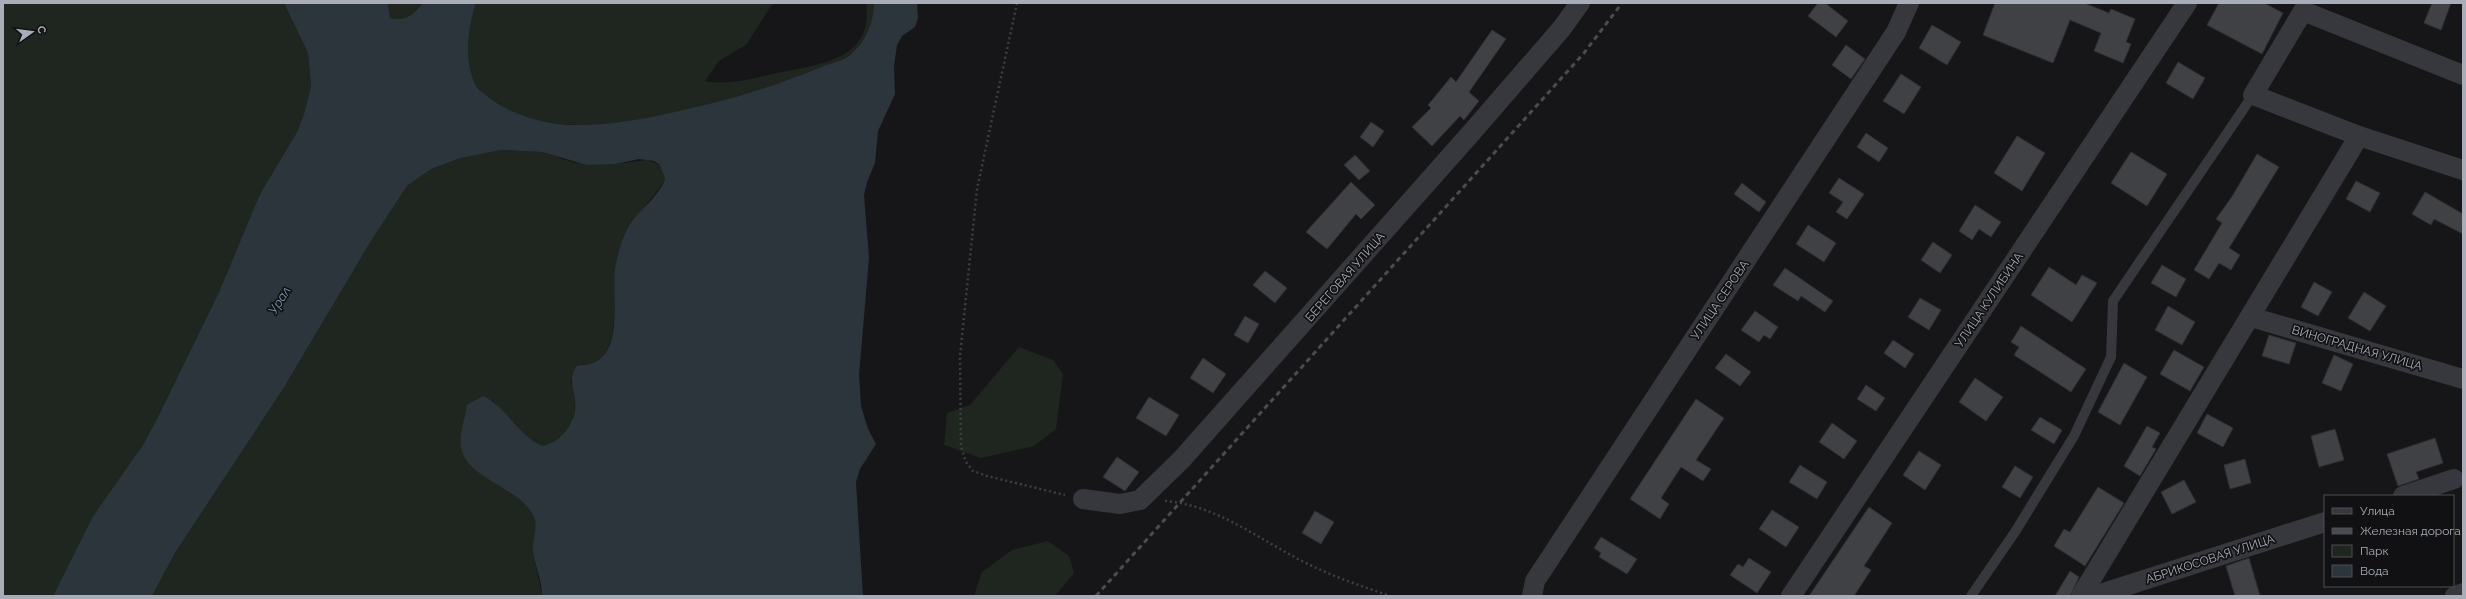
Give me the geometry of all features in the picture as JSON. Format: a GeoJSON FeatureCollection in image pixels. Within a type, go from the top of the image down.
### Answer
{"type":"FeatureCollection","features":[{"type":"Feature","properties":{"kind":"street","name":"БЕРЕГОВАЯ УЛИЦА"},"geometry":{"type":"LineString","coordinates":[[1140,500],[1182,459],[1322,303],[1562,28],[1580,3]]}},
{"type":"Feature","properties":{"kind":"street","name":"УЛИЦА СЕРОВА"},"geometry":{"type":"LineString","coordinates":[[1532,596],[1535,581],[1891,38],[1909,3]]}},
{"type":"Feature","properties":{"kind":"street","name":"УЛИЦА КУЛИБИНА"},"geometry":{"type":"LineString","coordinates":[[1791,596],[2187,3]]}},
{"type":"Feature","properties":{"kind":"street"},"geometry":{"type":"LineString","coordinates":[[2463,75],[2299,7],[2253,95],[2359,136],[2463,170]]}},
{"type":"Feature","properties":{"kind":"street"},"geometry":{"type":"LineString","coordinates":[[2081,596],[2359,136]]}},
{"type":"Feature","properties":{"kind":"street","name":"ВИНОГРАДНАЯ УЛИЦА"},"geometry":{"type":"LineString","coordinates":[[2251,317],[2463,379]]}},
{"type":"Feature","properties":{"kind":"street"},"geometry":{"type":"LineString","coordinates":[[2406,495],[2454,479]]}},
{"type":"Feature","properties":{"kind":"street"},"geometry":{"type":"LineString","coordinates":[[1083,499],[1120,504],[1140,500]]}},
{"type":"Feature","properties":{"kind":"street","name":"АБРИКОСОВАЯ УЛИЦА"},"geometry":{"type":"LineString","coordinates":[[2094,596],[2324,522]]}},
{"type":"Feature","properties":{"kind":"street"},"geometry":{"type":"LineString","coordinates":[[2454,596],[2463,593]]}},
{"type":"Feature","properties":{"kind":"lane"},"geometry":{"type":"LineString","coordinates":[[1971,596],[2074,436],[2112,357],[2113,301],[2253,95]]}},
{"type":"Feature","properties":{"kind":"path"},"geometry":{"type":"LineString","coordinates":[[1017,3],[977,189],[960,356],[961,447],[966,462],[973,471],[987,476],[1083,499]]}},
{"type":"Feature","properties":{"kind":"path"},"geometry":{"type":"LineString","coordinates":[[1140,500],[1179,502],[1220,516],[1314,567],[1390,596]]}},
{"type":"Feature","properties":{"kind":"green space"},"geometry":{"type":"Polygon","coordinates":[[[3,3],[284,3],[308,53],[311,86],[304,114],[297,132],[260,194],[219,292],[160,413],[143,445],[93,516],[53,596],[3,596],[3,3]]]}},
{"type":"Feature","properties":{"kind":"green space"},"geometry":{"type":"Polygon","coordinates":[[[388,3],[423,3],[409,16],[396,19],[390,18],[388,3]]]}},
{"type":"Feature","properties":{"kind":"green space"},"geometry":{"type":"Polygon","coordinates":[[[476,3],[773,3],[746,45],[719,61],[705,81],[723,83],[751,79],[810,66],[826,62],[840,56],[852,48],[861,37],[866,22],[866,3],[874,3],[869,30],[865,37],[854,51],[839,61],[742,97],[682,111],[626,122],[568,124],[541,121],[515,113],[479,90],[472,77],[468,56],[469,34],[476,3]]]}},
{"type":"Feature","properties":{"kind":"green space"},"geometry":{"type":"Polygon","coordinates":[[[501,150],[542,152],[575,163],[616,164],[647,160],[660,165],[665,179],[660,188],[632,224],[623,240],[615,268],[613,327],[610,341],[605,354],[596,362],[583,365],[571,380],[575,401],[575,411],[569,429],[563,437],[543,446],[535,442],[509,420],[492,400],[509,490],[523,500],[534,516],[536,529],[533,551],[542,596],[152,596],[175,553],[283,389],[371,241],[407,186],[431,169],[461,158],[501,150]]]}},
{"type":"Feature","properties":{"kind":"green space"},"geometry":{"type":"Polygon","coordinates":[[[1019,347],[1053,360],[1063,374],[1056,429],[1034,446],[981,458],[944,445],[947,413],[970,405],[1019,347]]]}},
{"type":"Feature","properties":{"kind":"green space"},"geometry":{"type":"Polygon","coordinates":[[[1048,541],[1069,556],[1074,573],[1055,596],[974,596],[982,572],[1012,550],[1048,541]]]}},
{"type":"Feature","properties":{"kind":"water","name":"Урал"},"geometry":{"type":"Polygon","coordinates":[[[284,3],[388,3],[390,18],[401,19],[416,11],[423,3],[476,3],[469,33],[468,56],[472,77],[477,87],[487,96],[509,110],[521,115],[545,122],[584,125],[631,121],[663,115],[723,100],[780,83],[841,60],[857,49],[871,24],[874,3],[917,3],[918,18],[915,27],[902,36],[897,45],[894,66],[895,94],[878,131],[875,163],[867,182],[864,195],[869,258],[859,375],[861,406],[868,429],[876,444],[860,469],[856,482],[863,596],[542,596],[541,584],[533,551],[535,520],[526,505],[482,475],[472,467],[465,458],[461,447],[461,432],[467,405],[483,396],[499,407],[526,436],[543,446],[550,444],[566,431],[572,421],[575,411],[572,380],[573,373],[577,366],[597,362],[608,349],[612,339],[614,328],[615,268],[623,239],[631,223],[657,193],[665,179],[660,165],[654,161],[639,159],[616,164],[587,165],[542,152],[501,150],[461,158],[431,169],[407,186],[371,241],[283,389],[175,553],[152,596],[53,596],[93,516],[143,445],[160,413],[219,292],[260,194],[297,132],[304,114],[311,86],[308,53],[284,3]]]}},
{"type":"Feature","properties":{"kind":"building"},"geometry":{"type":"Polygon","coordinates":[[[1818,3],[1825,3],[1848,21],[1836,37],[1808,16],[1818,3]]]}},
{"type":"Feature","properties":{"kind":"building"},"geometry":{"type":"Polygon","coordinates":[[[1995,3],[2084,3],[2109,13],[2111,9],[2135,19],[2126,42],[2131,44],[2123,63],[2094,51],[2101,33],[2070,20],[2053,63],[1983,35],[1995,3]]]}},
{"type":"Feature","properties":{"kind":"building"},"geometry":{"type":"Polygon","coordinates":[[[2219,3],[2264,3],[2283,13],[2262,54],[2207,25],[2219,3]]]}},
{"type":"Feature","properties":{"kind":"building"},"geometry":{"type":"Polygon","coordinates":[[[2432,3],[2451,3],[2441,30],[2424,23],[2432,3]]]}},
{"type":"Feature","properties":{"kind":"building"},"geometry":{"type":"Polygon","coordinates":[[[1932,25],[1961,42],[1947,65],[1919,48],[1932,25]]]}},
{"type":"Feature","properties":{"kind":"building"},"geometry":{"type":"Polygon","coordinates":[[[1492,30],[1506,39],[1469,92],[1479,101],[1464,120],[1460,116],[1432,146],[1412,127],[1431,108],[1428,105],[1451,77],[1456,82],[1492,30]]]}},
{"type":"Feature","properties":{"kind":"building"},"geometry":{"type":"Polygon","coordinates":[[[1846,45],[1865,59],[1851,79],[1832,65],[1846,45]]]}},
{"type":"Feature","properties":{"kind":"building"},"geometry":{"type":"Polygon","coordinates":[[[2178,62],[2205,78],[2193,99],[2166,83],[2178,62]]]}},
{"type":"Feature","properties":{"kind":"building"},"geometry":{"type":"Polygon","coordinates":[[[1901,74],[1921,87],[1904,114],[1883,101],[1901,74]]]}},
{"type":"Feature","properties":{"kind":"building"},"geometry":{"type":"Polygon","coordinates":[[[1371,122],[1384,131],[1373,147],[1360,137],[1371,122]]]}},
{"type":"Feature","properties":{"kind":"building"},"geometry":{"type":"Polygon","coordinates":[[[1866,133],[1888,148],[1879,162],[1857,147],[1866,133]]]}},
{"type":"Feature","properties":{"kind":"building"},"geometry":{"type":"Polygon","coordinates":[[[2017,136],[2045,153],[2022,191],[1994,173],[2017,136]]]}},
{"type":"Feature","properties":{"kind":"building"},"geometry":{"type":"Polygon","coordinates":[[[2131,152],[2167,174],[2147,206],[2111,183],[2131,152]]]}},
{"type":"Feature","properties":{"kind":"building"},"geometry":{"type":"Polygon","coordinates":[[[2257,154],[2279,167],[2229,248],[2240,255],[2231,270],[2219,263],[2209,279],[2194,270],[2222,223],[2216,219],[2233,195],[2257,154]]]}},
{"type":"Feature","properties":{"kind":"building"},"geometry":{"type":"Polygon","coordinates":[[[1355,155],[1370,171],[1359,180],[1344,165],[1355,155]]]}},
{"type":"Feature","properties":{"kind":"building"},"geometry":{"type":"Polygon","coordinates":[[[1839,178],[1864,194],[1847,219],[1836,212],[1843,202],[1829,193],[1839,178]]]}},
{"type":"Feature","properties":{"kind":"building"},"geometry":{"type":"Polygon","coordinates":[[[2356,181],[2380,193],[2370,212],[2346,199],[2356,181]]]}},
{"type":"Feature","properties":{"kind":"building"},"geometry":{"type":"Polygon","coordinates":[[[1351,182],[1375,205],[1361,219],[1356,214],[1327,249],[1306,232],[1351,182]]]}},
{"type":"Feature","properties":{"kind":"building"},"geometry":{"type":"Polygon","coordinates":[[[1742,183],[1766,202],[1759,212],[1734,194],[1742,183]]]}},
{"type":"Feature","properties":{"kind":"building"},"geometry":{"type":"Polygon","coordinates":[[[2425,192],[2463,214],[2463,234],[2434,219],[2431,225],[2412,214],[2425,192]]]}},
{"type":"Feature","properties":{"kind":"building"},"geometry":{"type":"Polygon","coordinates":[[[1975,205],[2001,222],[1991,237],[1979,229],[1972,240],[1959,231],[1975,205]]]}},
{"type":"Feature","properties":{"kind":"building"},"geometry":{"type":"Polygon","coordinates":[[[1808,225],[1836,243],[1824,262],[1796,244],[1808,225]]]}},
{"type":"Feature","properties":{"kind":"building"},"geometry":{"type":"Polygon","coordinates":[[[1933,242],[1952,255],[1940,273],[1921,260],[1933,242]]]}},
{"type":"Feature","properties":{"kind":"building"},"geometry":{"type":"Polygon","coordinates":[[[2162,265],[2186,279],[2176,297],[2151,283],[2162,265]]]}},
{"type":"Feature","properties":{"kind":"building"},"geometry":{"type":"Polygon","coordinates":[[[2049,267],[2076,285],[2082,275],[2097,283],[2072,322],[2031,295],[2049,267]]]}},
{"type":"Feature","properties":{"kind":"building"},"geometry":{"type":"Polygon","coordinates":[[[1785,268],[1833,301],[1825,312],[1801,296],[1798,301],[1773,285],[1785,268]]]}},
{"type":"Feature","properties":{"kind":"building"},"geometry":{"type":"Polygon","coordinates":[[[1265,271],[1287,288],[1275,303],[1253,285],[1265,271]]]}},
{"type":"Feature","properties":{"kind":"building"},"geometry":{"type":"Polygon","coordinates":[[[2314,282],[2332,292],[2318,316],[2301,307],[2314,282]]]}},
{"type":"Feature","properties":{"kind":"building"},"geometry":{"type":"Polygon","coordinates":[[[2364,292],[2386,306],[2370,331],[2348,318],[2364,292]]]}},
{"type":"Feature","properties":{"kind":"building"},"geometry":{"type":"Polygon","coordinates":[[[1920,298],[1941,310],[1929,330],[1908,317],[1920,298]]]}},
{"type":"Feature","properties":{"kind":"building"},"geometry":{"type":"Polygon","coordinates":[[[2168,306],[2195,322],[2182,345],[2155,330],[2168,306]]]}},
{"type":"Feature","properties":{"kind":"building"},"geometry":{"type":"Polygon","coordinates":[[[1755,311],[1778,327],[1770,339],[1764,335],[1759,342],[1741,330],[1755,311]]]}},
{"type":"Feature","properties":{"kind":"building"},"geometry":{"type":"Polygon","coordinates":[[[1245,316],[1259,324],[1248,343],[1234,335],[1245,316]]]}},
{"type":"Feature","properties":{"kind":"building"},"geometry":{"type":"Polygon","coordinates":[[[2021,326],[2086,369],[2071,392],[2014,355],[2019,347],[2011,342],[2021,326]]]}},
{"type":"Feature","properties":{"kind":"building"},"geometry":{"type":"Polygon","coordinates":[[[2269,335],[2296,343],[2289,364],[2262,356],[2269,335]]]}},
{"type":"Feature","properties":{"kind":"building"},"geometry":{"type":"Polygon","coordinates":[[[1893,340],[1914,354],[1905,368],[1884,353],[1893,340]]]}},
{"type":"Feature","properties":{"kind":"building"},"geometry":{"type":"Polygon","coordinates":[[[2174,350],[2204,367],[2190,391],[2160,374],[2174,350]]]}},
{"type":"Feature","properties":{"kind":"building"},"geometry":{"type":"Polygon","coordinates":[[[1726,354],[1751,372],[1740,386],[1715,368],[1726,354]]]}},
{"type":"Feature","properties":{"kind":"building"},"geometry":{"type":"Polygon","coordinates":[[[2334,355],[2353,364],[2341,391],[2322,383],[2334,355]]]}},
{"type":"Feature","properties":{"kind":"building"},"geometry":{"type":"Polygon","coordinates":[[[1203,358],[1226,374],[1213,393],[1190,378],[1203,358]]]}},
{"type":"Feature","properties":{"kind":"building"},"geometry":{"type":"Polygon","coordinates":[[[2124,363],[2147,377],[2120,425],[2098,412],[2124,363]]]}},
{"type":"Feature","properties":{"kind":"building"},"geometry":{"type":"Polygon","coordinates":[[[1975,378],[2003,397],[1986,421],[1959,402],[1975,378]]]}},
{"type":"Feature","properties":{"kind":"building"},"geometry":{"type":"Polygon","coordinates":[[[1866,385],[1885,398],[1876,411],[1857,399],[1866,385]]]}},
{"type":"Feature","properties":{"kind":"building"},"geometry":{"type":"Polygon","coordinates":[[[1149,397],[1179,415],[1166,436],[1136,418],[1149,397]]]}},
{"type":"Feature","properties":{"kind":"building"},"geometry":{"type":"Polygon","coordinates":[[[1696,399],[1724,418],[1696,460],[1711,469],[1703,481],[1681,467],[1661,498],[1669,504],[1660,519],[1630,499],[1696,399]]]}},
{"type":"Feature","properties":{"kind":"building"},"geometry":{"type":"Polygon","coordinates":[[[2207,414],[2233,428],[2223,447],[2197,433],[2207,414]]]}},
{"type":"Feature","properties":{"kind":"building"},"geometry":{"type":"Polygon","coordinates":[[[2040,417],[2062,430],[2054,444],[2031,430],[2040,417]]]}},
{"type":"Feature","properties":{"kind":"building"},"geometry":{"type":"Polygon","coordinates":[[[1832,423],[1857,441],[1844,459],[1819,442],[1832,423]]]}},
{"type":"Feature","properties":{"kind":"building"},"geometry":{"type":"Polygon","coordinates":[[[2147,426],[2160,433],[2152,447],[2156,449],[2140,476],[2124,466],[2147,426]]]}},
{"type":"Feature","properties":{"kind":"building"},"geometry":{"type":"Polygon","coordinates":[[[2335,429],[2344,460],[2319,467],[2311,436],[2335,429]]]}},
{"type":"Feature","properties":{"kind":"building"},"geometry":{"type":"Polygon","coordinates":[[[2435,438],[2443,463],[2416,472],[2419,479],[2398,486],[2387,454],[2435,438]]]}},
{"type":"Feature","properties":{"kind":"building"},"geometry":{"type":"Polygon","coordinates":[[[1919,451],[1941,465],[1925,490],[1903,475],[1919,451]]]}},
{"type":"Feature","properties":{"kind":"building"},"geometry":{"type":"Polygon","coordinates":[[[1117,457],[1139,472],[1125,491],[1103,477],[1117,457]]]}},
{"type":"Feature","properties":{"kind":"building"},"geometry":{"type":"Polygon","coordinates":[[[2245,459],[2251,483],[2230,489],[2224,465],[2245,459]]]}},
{"type":"Feature","properties":{"kind":"building"},"geometry":{"type":"Polygon","coordinates":[[[1800,465],[1827,482],[1817,499],[1789,482],[1800,465]]]}},
{"type":"Feature","properties":{"kind":"building"},"geometry":{"type":"Polygon","coordinates":[[[2015,466],[2033,477],[2020,498],[2002,487],[2015,466]]]}},
{"type":"Feature","properties":{"kind":"building"},"geometry":{"type":"Polygon","coordinates":[[[2184,480],[2196,502],[2172,514],[2161,492],[2184,480]]]}},
{"type":"Feature","properties":{"kind":"building"},"geometry":{"type":"Polygon","coordinates":[[[2098,487],[2124,503],[2085,566],[2054,546],[2064,529],[2070,532],[2098,487]]]}},
{"type":"Feature","properties":{"kind":"building"},"geometry":{"type":"Polygon","coordinates":[[[1869,507],[1892,523],[1864,566],[1871,570],[1854,596],[1809,596],[1869,507]]]}},
{"type":"Feature","properties":{"kind":"building"},"geometry":{"type":"Polygon","coordinates":[[[1772,510],[1799,527],[1786,547],[1759,529],[1772,510]]]}},
{"type":"Feature","properties":{"kind":"building"},"geometry":{"type":"Polygon","coordinates":[[[1315,511],[1334,522],[1321,544],[1302,533],[1315,511]]]}},
{"type":"Feature","properties":{"kind":"building"},"geometry":{"type":"Polygon","coordinates":[[[1601,537],[1637,559],[1627,574],[1599,557],[1601,553],[1594,548],[1601,537]]]}},
{"type":"Feature","properties":{"kind":"building"},"geometry":{"type":"Polygon","coordinates":[[[1749,558],[1771,572],[1757,593],[1730,575],[1738,564],[1743,567],[1749,558]]]}},
{"type":"Feature","properties":{"kind":"building"},"geometry":{"type":"Polygon","coordinates":[[[2249,558],[2260,596],[2235,596],[2226,566],[2249,558]]]}},
{"type":"Feature","properties":{"kind":"building"},"geometry":{"type":"Polygon","coordinates":[[[2070,571],[2079,577],[2070,596],[2055,596],[2070,571]]]}},
{"type":"Feature","properties":{"kind":"railway"},"geometry":{"type":"LineString","coordinates":[[1096,596],[1584,53],[1622,3]]}}]}
